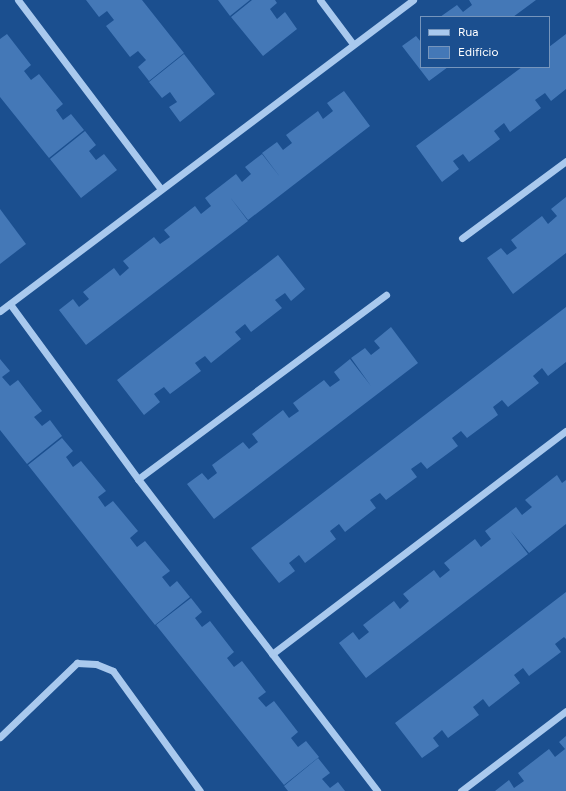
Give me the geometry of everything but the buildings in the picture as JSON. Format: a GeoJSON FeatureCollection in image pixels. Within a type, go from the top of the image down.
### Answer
{"type":"FeatureCollection","features":[{"type":"Feature","properties":{"kind":"street"},"geometry":{"type":"LineString","coordinates":[[18,0],[161,189]]}},
{"type":"Feature","properties":{"kind":"street"},"geometry":{"type":"LineString","coordinates":[[320,0],[353,44]]}},
{"type":"Feature","properties":{"kind":"street"},"geometry":{"type":"LineString","coordinates":[[0,311],[413,0]]}},
{"type":"Feature","properties":{"kind":"street"},"geometry":{"type":"LineString","coordinates":[[462,238],[566,161]]}},
{"type":"Feature","properties":{"kind":"street"},"geometry":{"type":"LineString","coordinates":[[138,479],[386,295]]}},
{"type":"Feature","properties":{"kind":"street"},"geometry":{"type":"LineString","coordinates":[[10,304],[138,479],[377,791]]}},
{"type":"Feature","properties":{"kind":"street"},"geometry":{"type":"LineString","coordinates":[[272,654],[566,431]]}},
{"type":"Feature","properties":{"kind":"street"},"geometry":{"type":"LineString","coordinates":[[0,737],[77,663],[96,664],[113,671],[200,791]]}},
{"type":"Feature","properties":{"kind":"street"},"geometry":{"type":"LineString","coordinates":[[461,791],[566,711]]}}]}
